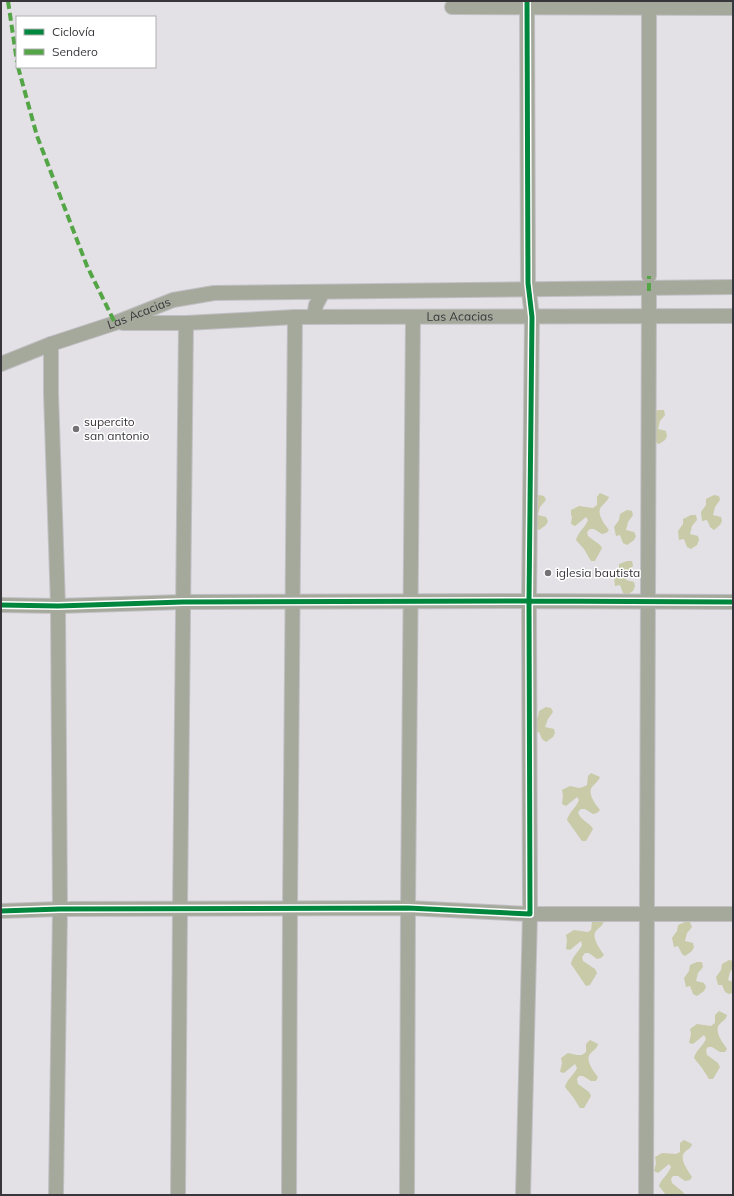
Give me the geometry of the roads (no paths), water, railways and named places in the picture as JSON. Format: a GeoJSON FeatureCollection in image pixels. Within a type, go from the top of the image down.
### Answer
{"type":"FeatureCollection","features":[{"type":"Feature","properties":{"kind":"street"},"geometry":{"type":"LineString","coordinates":[[523,1195],[530,914],[529,601],[532,317],[528,290],[527,4]]}},
{"type":"Feature","properties":{"kind":"street"},"geometry":{"type":"LineString","coordinates":[[452,8],[527,4],[649,5],[733,8]]}},
{"type":"Feature","properties":{"kind":"street"},"geometry":{"type":"LineString","coordinates":[[649,5],[649,276]]}},
{"type":"Feature","properties":{"kind":"street","name":"Las Acacias"},"geometry":{"type":"LineString","coordinates":[[115,324],[173,300],[214,293],[733,288]]}},
{"type":"Feature","properties":{"kind":"street"},"geometry":{"type":"LineString","coordinates":[[646,1195],[649,291]]}},
{"type":"Feature","properties":{"kind":"street"},"geometry":{"type":"LineString","coordinates":[[314,317],[316,305],[323,292]]}},
{"type":"Feature","properties":{"kind":"street","name":"Las Acacias"},"geometry":{"type":"LineString","coordinates":[[115,324],[295,317],[733,316]]}},
{"type":"Feature","properties":{"kind":"street"},"geometry":{"type":"LineString","coordinates":[[290,1195],[290,908],[295,317]]}},
{"type":"Feature","properties":{"kind":"street"},"geometry":{"type":"LineString","coordinates":[[408,1195],[408,908],[413,317]]}},
{"type":"Feature","properties":{"kind":"street"},"geometry":{"type":"LineString","coordinates":[[178,1195],[186,322]]}},
{"type":"Feature","properties":{"kind":"street"},"geometry":{"type":"LineString","coordinates":[[1,364],[51,344],[115,324]]}},
{"type":"Feature","properties":{"kind":"street"},"geometry":{"type":"LineString","coordinates":[[51,344],[51,393],[58,606],[60,910],[56,1195]]}},
{"type":"Feature","properties":{"kind":"street"},"geometry":{"type":"LineString","coordinates":[[1,605],[58,606],[183,602],[411,601],[733,602]]}},
{"type":"Feature","properties":{"kind":"street"},"geometry":{"type":"LineString","coordinates":[[1,911],[180,908],[408,908],[530,914],[733,914]]}},
{"type":"Feature","properties":{"kind":"place","name":"supercito san antonio"},"geometry":{"type":"Point","coordinates":[76,429]}},
{"type":"Feature","properties":{"kind":"place","name":"iglesia bautista"},"geometry":{"type":"Point","coordinates":[548,573]}}]}
